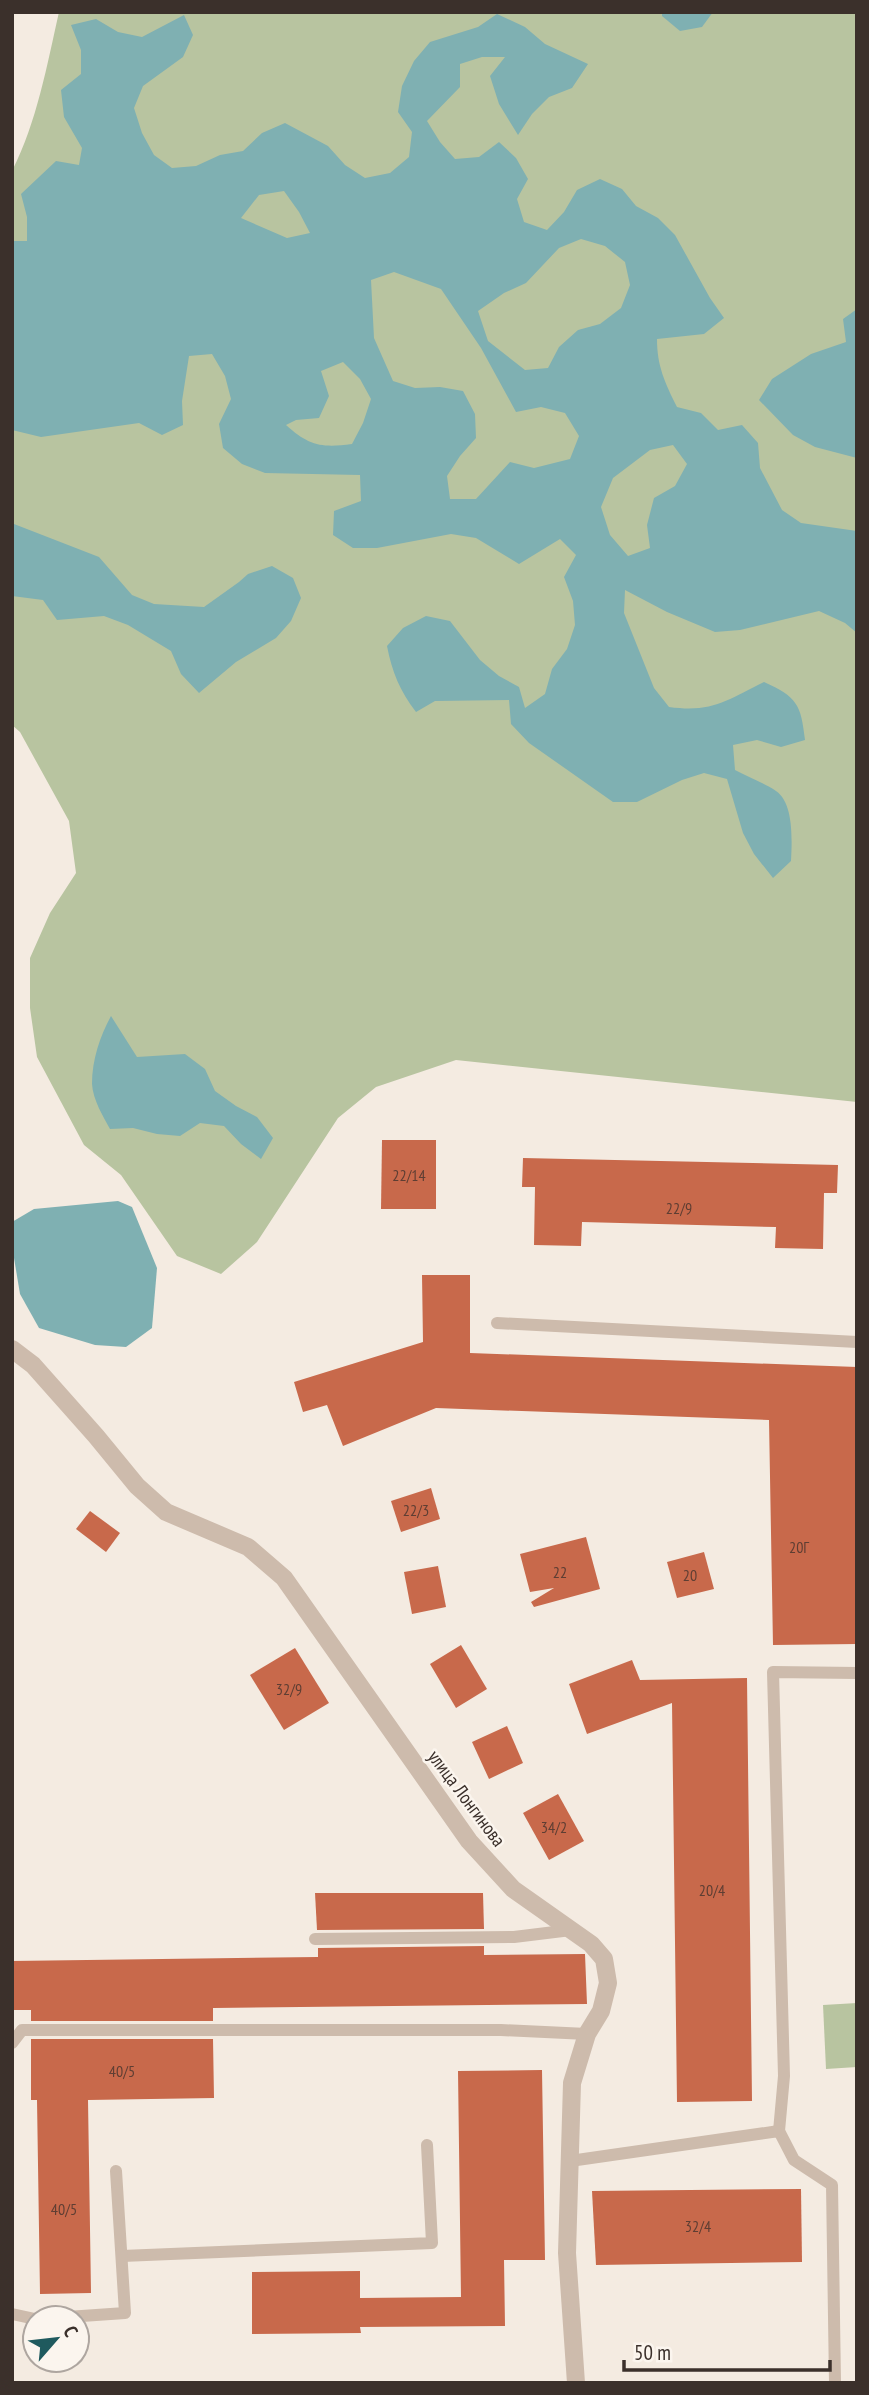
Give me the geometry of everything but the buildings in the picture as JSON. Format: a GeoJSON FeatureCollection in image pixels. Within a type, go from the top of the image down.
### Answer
{"type":"FeatureCollection","features":[{"type":"Feature","properties":{"kind":"street","name":"улица Лонгинова"},"geometry":{"type":"LineString","coordinates":[[12,1349],[33,1365],[137,1486],[166,1512],[248,1546],[284,1578],[469,1841],[513,1889],[591,1944],[604,1959],[608,1983],[601,2011],[587,2034],[572,2083],[567,2253],[576,2383]]}},
{"type":"Feature","properties":{"kind":"lane"},"geometry":{"type":"LineString","coordinates":[[497,1324],[857,1342]]}},
{"type":"Feature","properties":{"kind":"lane"},"geometry":{"type":"LineString","coordinates":[[835,2383],[832,2185],[794,2160],[779,2131],[784,2076],[773,1672],[857,1673]]}},
{"type":"Feature","properties":{"kind":"lane"},"geometry":{"type":"LineString","coordinates":[[315,1939],[514,1937],[571,1930]]}},
{"type":"Feature","properties":{"kind":"lane"},"geometry":{"type":"LineString","coordinates":[[12,2043],[22,2030],[501,2030],[587,2034]]}},
{"type":"Feature","properties":{"kind":"lane"},"geometry":{"type":"LineString","coordinates":[[570,2161],[779,2131]]}},
{"type":"Feature","properties":{"kind":"lane"},"geometry":{"type":"LineString","coordinates":[[122,2256],[432,2243],[427,2145]]}},
{"type":"Feature","properties":{"kind":"lane"},"geometry":{"type":"LineString","coordinates":[[91,2315],[125,2313],[117,2171]]}},
{"type":"Feature","properties":{"kind":"green space"},"geometry":{"type":"Polygon","coordinates":[[[59,12],[857,12],[857,1102],[456,1060],[376,1087],[338,1118],[257,1242],[221,1274],[177,1256],[121,1175],[84,1145],[37,1057],[30,1008],[30,958],[50,913],[76,873],[69,821],[20,732],[12,725],[12,171],[35,113],[59,12]]]}},
{"type":"Feature","properties":{"kind":"green space"},"geometry":{"type":"Polygon","coordinates":[[[857,2003],[857,2067],[826,2069],[823,2005],[857,2003]]]}},
{"type":"Feature","properties":{"kind":"water"},"geometry":{"type":"Polygon","coordinates":[[[662,12],[713,12],[702,27],[680,31],[662,16],[662,12]]]}},
{"type":"Feature","properties":{"kind":"water"},"geometry":{"type":"Polygon","coordinates":[[[497,14],[525,27],[545,44],[588,64],[572,88],[549,97],[532,114],[518,135],[499,104],[490,76],[505,57],[482,57],[460,64],[460,87],[427,121],[440,142],[455,159],[479,157],[499,142],[516,158],[528,179],[517,199],[524,222],[547,230],[564,212],[577,190],[600,179],[622,189],[636,206],[658,218],[675,235],[724,318],[704,334],[657,339],[662,374],[677,407],[701,413],[718,430],[742,425],[758,443],[760,468],[782,510],[801,523],[857,531],[857,633],[845,623],[819,611],[740,630],[715,632],[667,612],[625,590],[624,613],[654,688],[669,707],[697,708],[719,704],[764,682],[784,692],[799,710],[805,740],[781,747],[757,740],[733,745],[735,770],[776,791],[782,797],[789,813],[791,861],[773,878],[754,854],[743,833],[727,779],[704,773],[682,780],[637,802],[613,802],[529,743],[511,724],[509,700],[435,701],[416,712],[405,696],[394,673],[387,646],[403,628],[426,616],[450,621],[480,660],[499,676],[519,687],[525,708],[545,694],[552,669],[567,649],[575,625],[573,601],[564,577],[576,555],[560,539],[519,564],[476,538],[451,534],[377,548],[353,548],[333,535],[334,511],[361,501],[360,475],[265,473],[242,464],[223,448],[219,424],[231,399],[225,376],[212,354],[189,356],[182,401],[183,425],[162,435],[139,423],[41,437],[12,430],[12,241],[27,241],[27,217],[21,194],[56,161],[79,165],[82,148],[64,117],[61,90],[81,74],[81,50],[71,25],[96,19],[118,32],[142,37],[184,15],[193,35],[183,57],[143,86],[134,108],[142,133],[154,155],[172,168],[196,166],[220,155],[243,151],[262,133],[285,123],[328,146],[345,165],[365,178],[390,173],[409,157],[412,132],[398,112],[402,86],[414,61],[430,42],[478,27],[497,14]],[[284,191],[259,195],[241,218],[287,238],[310,233],[284,191]],[[581,239],[559,248],[526,283],[504,293],[478,311],[488,341],[525,370],[548,368],[559,347],[578,330],[600,324],[621,308],[630,285],[625,262],[605,246],[581,239]],[[394,272],[371,280],[374,338],[393,381],[415,388],[440,387],[463,391],[475,414],[476,438],[447,476],[450,499],[476,499],[510,462],[534,468],[570,459],[579,436],[565,413],[541,407],[516,412],[481,348],[441,289],[394,272]],[[343,362],[321,371],[329,396],[319,418],[296,420],[286,425],[316,444],[352,444],[371,399],[360,379],[343,362]],[[673,445],[650,450],[613,478],[601,507],[610,535],[628,556],[650,548],[647,525],[654,498],[675,486],[687,464],[673,445]]]}},
{"type":"Feature","properties":{"kind":"water"},"geometry":{"type":"Polygon","coordinates":[[[857,309],[857,458],[815,447],[793,435],[759,400],[772,379],[811,354],[846,342],[843,319],[857,309]]]}},
{"type":"Feature","properties":{"kind":"water"},"geometry":{"type":"Polygon","coordinates":[[[14,524],[99,557],[132,595],[154,604],[204,607],[248,574],[272,566],[293,578],[301,598],[291,621],[276,638],[236,662],[199,693],[181,674],[171,651],[128,625],[104,616],[57,620],[43,600],[12,596],[14,524]]]}},
{"type":"Feature","properties":{"kind":"water"},"geometry":{"type":"Polygon","coordinates":[[[111,1016],[137,1057],[185,1054],[205,1069],[215,1091],[257,1117],[273,1138],[261,1159],[241,1144],[224,1126],[200,1123],[180,1136],[133,1128],[110,1129],[96,1102],[92,1084],[97,1048],[111,1016]]]}},
{"type":"Feature","properties":{"kind":"water"},"geometry":{"type":"Polygon","coordinates":[[[118,1201],[132,1207],[157,1268],[152,1328],[126,1347],[95,1345],[39,1328],[20,1294],[12,1246],[12,1222],[34,1209],[118,1201]]]}}]}
